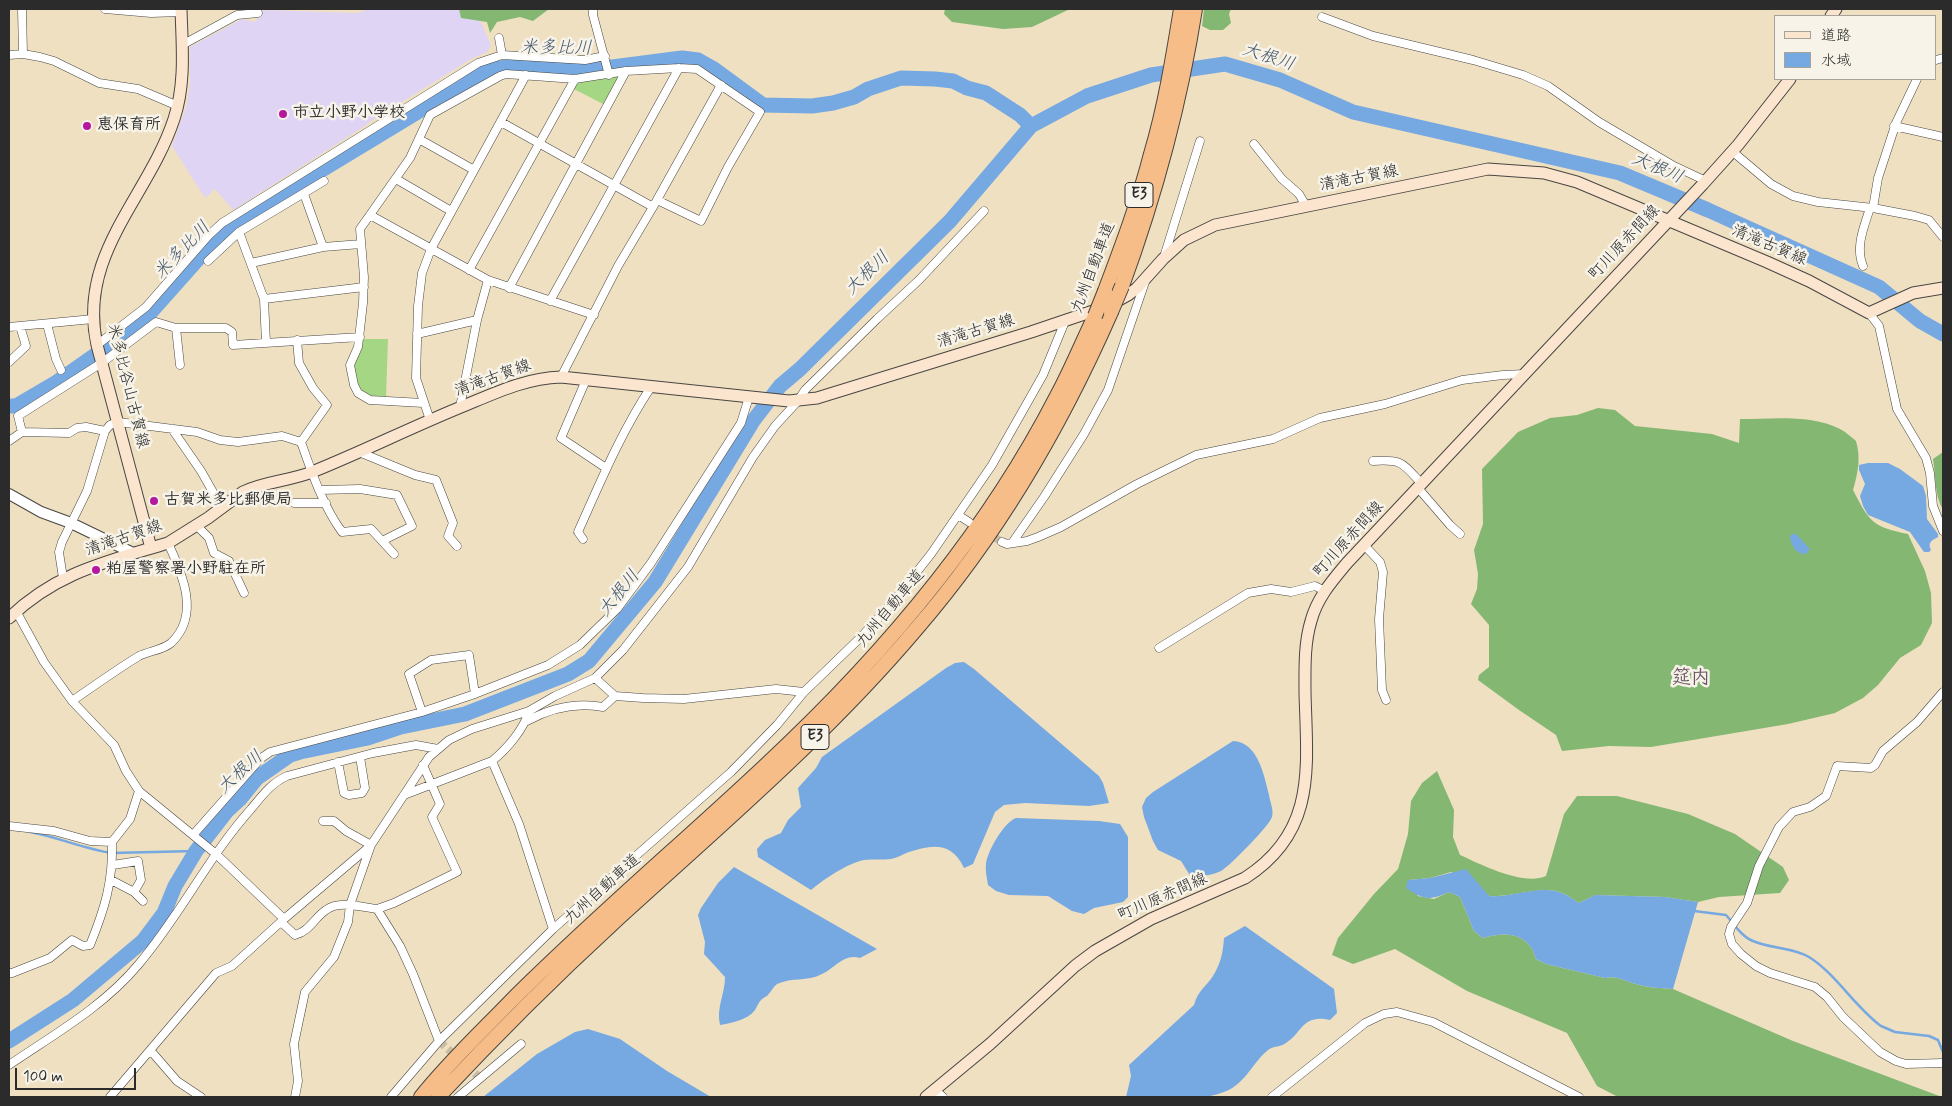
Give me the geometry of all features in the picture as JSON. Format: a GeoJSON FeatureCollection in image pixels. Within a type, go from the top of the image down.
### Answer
{"type":"FeatureCollection","features":[{"type":"Feature","properties":{"kind":"highway","name":"九州自動車道"},"geometry":{"type":"LineString","coordinates":[[421,1097],[476,1036],[539,973],[769,762],[851,681],[904,623],[949,566],[1011,476],[1057,396],[1105,291],[1134,211],[1152,153],[1166,95],[1181,9]]}},
{"type":"Feature","properties":{"kind":"highway","name":"九州自動車道"},"geometry":{"type":"LineString","coordinates":[[438,1097],[484,1048],[566,967],[822,730],[917,628],[963,572],[1030,473],[1071,398],[1122,286],[1147,216],[1166,152],[1180,92],[1195,9]]}},
{"type":"Feature","properties":{"kind":"highway"},"geometry":{"type":"LineString","coordinates":[[447,1097],[484,1048]]}},
{"type":"Feature","properties":{"kind":"main road","name":"米多比谷山古賀線"},"geometry":{"type":"LineString","coordinates":[[151,548],[98,344],[93,319],[93,300],[97,276],[105,254],[168,135],[178,106],[182,78],[181,10]]}},
{"type":"Feature","properties":{"kind":"main road","name":"町川原赤間線"},"geometry":{"type":"LineString","coordinates":[[934,1095],[1075,966],[1094,951],[1151,919],[1245,878],[1276,852],[1293,828],[1303,800],[1307,772],[1306,649],[1311,621],[1317,604],[1325,591],[1364,545],[1705,182],[1732,152],[1789,80]]}},
{"type":"Feature","properties":{"kind":"main road","name":"清滝古賀線"},"geometry":{"type":"LineString","coordinates":[[12,614],[33,597],[63,578],[133,553],[168,543],[197,526],[243,492],[253,487],[310,472],[460,407],[534,380],[560,377],[793,401],[817,398],[1031,332],[1108,306],[1128,295],[1146,279],[1163,258],[1184,240],[1215,225],[1488,169],[1544,173],[1577,182],[1672,218],[1809,281],[1871,312]]}},
{"type":"Feature","properties":{"kind":"main road"},"geometry":{"type":"LineString","coordinates":[[1871,312],[1909,295],[1943,288]]}},
{"type":"Feature","properties":{"kind":"street"},"geometry":{"type":"LineString","coordinates":[[22,9],[23,54]]}},
{"type":"Feature","properties":{"kind":"street"},"geometry":{"type":"LineString","coordinates":[[105,9],[181,10]]}},
{"type":"Feature","properties":{"kind":"street"},"geometry":{"type":"LineString","coordinates":[[593,9],[609,75]]}},
{"type":"Feature","properties":{"kind":"street"},"geometry":{"type":"LineString","coordinates":[[182,45],[237,15],[258,13]]}},
{"type":"Feature","properties":{"kind":"street"},"geometry":{"type":"LineString","coordinates":[[1322,17],[1373,36],[1473,60],[1523,75],[1548,86],[1599,122],[1705,182]]}},
{"type":"Feature","properties":{"kind":"street"},"geometry":{"type":"LineString","coordinates":[[499,38],[502,55]]}},
{"type":"Feature","properties":{"kind":"street"},"geometry":{"type":"LineString","coordinates":[[9,55],[23,54],[54,61],[99,84],[138,88],[178,106]]}},
{"type":"Feature","properties":{"kind":"street"},"geometry":{"type":"LineString","coordinates":[[98,344],[146,307],[208,236],[222,223],[478,63],[502,55],[586,60],[605,56]]}},
{"type":"Feature","properties":{"kind":"street"},"geometry":{"type":"LineString","coordinates":[[550,301],[680,68]]}},
{"type":"Feature","properties":{"kind":"street"},"geometry":{"type":"LineString","coordinates":[[423,403],[370,400],[358,393],[354,385],[350,365],[360,337],[364,287],[360,229],[410,158],[430,115],[492,79],[506,74],[575,79],[626,71],[680,68],[697,69],[760,112],[728,167],[701,221],[615,186],[501,122]]}},
{"type":"Feature","properties":{"kind":"street"},"geometry":{"type":"LineString","coordinates":[[509,288],[626,71]]}},
{"type":"Feature","properties":{"kind":"street"},"geometry":{"type":"LineString","coordinates":[[430,420],[416,378],[417,334],[422,273],[431,249],[526,75]]}},
{"type":"Feature","properties":{"kind":"street"},"geometry":{"type":"LineString","coordinates":[[468,270],[575,79]]}},
{"type":"Feature","properties":{"kind":"street"},"geometry":{"type":"LineString","coordinates":[[1864,266],[1860,259],[1859,244],[1894,126],[1917,80]]}},
{"type":"Feature","properties":{"kind":"street"},"geometry":{"type":"LineString","coordinates":[[560,377],[618,266],[721,85]]}},
{"type":"Feature","properties":{"kind":"street"},"geometry":{"type":"LineString","coordinates":[[1894,126],[1943,137]]}},
{"type":"Feature","properties":{"kind":"street"},"geometry":{"type":"LineString","coordinates":[[419,139],[474,170]]}},
{"type":"Feature","properties":{"kind":"street"},"geometry":{"type":"LineString","coordinates":[[1163,258],[1200,141]]}},
{"type":"Feature","properties":{"kind":"street"},"geometry":{"type":"LineString","coordinates":[[1254,144],[1282,179],[1299,194],[1306,206]]}},
{"type":"Feature","properties":{"kind":"street"},"geometry":{"type":"LineString","coordinates":[[1732,152],[1771,184],[1793,196],[1818,202],[1871,208],[1929,220],[1943,236]]}},
{"type":"Feature","properties":{"kind":"street"},"geometry":{"type":"LineString","coordinates":[[396,179],[451,211]]}},
{"type":"Feature","properties":{"kind":"street"},"geometry":{"type":"LineString","coordinates":[[208,261],[239,232],[324,181]]}},
{"type":"Feature","properties":{"kind":"street"},"geometry":{"type":"LineString","coordinates":[[304,194],[322,247]]}},
{"type":"Feature","properties":{"kind":"street"},"geometry":{"type":"LineString","coordinates":[[295,1097],[298,1080],[294,1044],[305,992],[334,957],[348,922],[350,905],[371,845],[429,757],[449,740],[472,729],[529,711],[555,696],[595,678],[623,650],[688,567],[753,457],[793,401],[919,280],[984,211]]}},
{"type":"Feature","properties":{"kind":"street"},"geometry":{"type":"LineString","coordinates":[[370,215],[488,280],[594,314]]}},
{"type":"Feature","properties":{"kind":"street"},"geometry":{"type":"LineString","coordinates":[[239,232],[264,299],[266,343]]}},
{"type":"Feature","properties":{"kind":"street"},"geometry":{"type":"LineString","coordinates":[[251,263],[322,247],[361,244]]}},
{"type":"Feature","properties":{"kind":"street"},"geometry":{"type":"LineString","coordinates":[[1012,543],[1064,466],[1108,390],[1146,279]]}},
{"type":"Feature","properties":{"kind":"street"},"geometry":{"type":"LineString","coordinates":[[460,407],[477,320],[488,280]]}},
{"type":"Feature","properties":{"kind":"street"},"geometry":{"type":"LineString","coordinates":[[264,299],[364,287]]}},
{"type":"Feature","properties":{"kind":"street"},"geometry":{"type":"LineString","coordinates":[[1871,312],[1879,326],[1897,409],[1926,458],[1930,474],[1933,506],[1943,531]]}},
{"type":"Feature","properties":{"kind":"street"},"geometry":{"type":"LineString","coordinates":[[9,327],[93,319]]}},
{"type":"Feature","properties":{"kind":"street"},"geometry":{"type":"LineString","coordinates":[[391,1097],[439,1042],[553,929],[731,772],[777,725],[804,692],[862,636],[893,602],[958,515],[992,465],[1043,375],[1066,319]]}},
{"type":"Feature","properties":{"kind":"street"},"geometry":{"type":"LineString","coordinates":[[417,334],[477,320]]}},
{"type":"Feature","properties":{"kind":"street"},"geometry":{"type":"LineString","coordinates":[[22,432],[18,416],[102,361],[156,322],[176,328],[226,328],[232,332],[232,344],[360,337]]}},
{"type":"Feature","properties":{"kind":"street"},"geometry":{"type":"LineString","coordinates":[[47,324],[56,359],[61,370]]}},
{"type":"Feature","properties":{"kind":"street"},"geometry":{"type":"LineString","coordinates":[[9,362],[26,346],[20,326]]}},
{"type":"Feature","properties":{"kind":"street"},"geometry":{"type":"LineString","coordinates":[[176,328],[180,365]]}},
{"type":"Feature","properties":{"kind":"street"},"geometry":{"type":"LineString","coordinates":[[298,340],[299,363],[314,388],[328,405],[301,442],[310,472],[333,520],[342,532],[371,529],[394,554]]}},
{"type":"Feature","properties":{"kind":"street"},"geometry":{"type":"LineString","coordinates":[[1002,542],[1027,542],[1062,526],[1138,484],[1196,455],[1273,439],[1320,418],[1385,404],[1462,380],[1525,374]]}},
{"type":"Feature","properties":{"kind":"street"},"geometry":{"type":"LineString","coordinates":[[586,380],[562,438],[606,468]]}},
{"type":"Feature","properties":{"kind":"street"},"geometry":{"type":"LineString","coordinates":[[583,539],[578,532],[606,468],[638,407],[652,387]]}},
{"type":"Feature","properties":{"kind":"street"},"geometry":{"type":"LineString","coordinates":[[194,835],[260,759],[270,752],[422,712],[475,694],[548,665],[580,644],[617,609],[651,563],[741,423],[749,397]]}},
{"type":"Feature","properties":{"kind":"street"},"geometry":{"type":"LineString","coordinates":[[63,578],[59,552],[62,542],[87,491],[105,431],[110,425],[118,422],[172,428],[197,432],[220,440],[238,442],[282,436],[301,442]]}},
{"type":"Feature","properties":{"kind":"street"},"geometry":{"type":"LineString","coordinates":[[9,441],[22,432],[68,433],[76,428],[86,427],[105,431]]}},
{"type":"Feature","properties":{"kind":"street"},"geometry":{"type":"LineString","coordinates":[[172,428],[201,471],[222,508]]}},
{"type":"Feature","properties":{"kind":"street"},"geometry":{"type":"LineString","coordinates":[[359,452],[416,475],[436,480],[453,522],[448,536],[457,546]]}},
{"type":"Feature","properties":{"kind":"street"},"geometry":{"type":"LineString","coordinates":[[1373,461],[1396,461],[1402,463],[1450,525],[1460,534]]}},
{"type":"Feature","properties":{"kind":"street"},"geometry":{"type":"LineString","coordinates":[[320,490],[360,489],[397,495],[412,526],[382,541]]}},
{"type":"Feature","properties":{"kind":"street"},"geometry":{"type":"LineString","coordinates":[[9,494],[41,512],[71,523],[133,553]]}},
{"type":"Feature","properties":{"kind":"street"},"geometry":{"type":"LineString","coordinates":[[294,503],[326,503]]}},
{"type":"Feature","properties":{"kind":"street"},"geometry":{"type":"LineString","coordinates":[[958,515],[970,522]]}},
{"type":"Feature","properties":{"kind":"street"},"geometry":{"type":"LineString","coordinates":[[197,526],[209,538],[214,553],[229,561],[244,593]]}},
{"type":"Feature","properties":{"kind":"street"},"geometry":{"type":"LineString","coordinates":[[72,701],[141,655],[170,644],[179,633],[187,616],[186,595],[182,575],[168,543]]}},
{"type":"Feature","properties":{"kind":"street"},"geometry":{"type":"LineString","coordinates":[[1364,545],[1380,562],[1383,572],[1378,619],[1382,690],[1386,700]]}},
{"type":"Feature","properties":{"kind":"street"},"geometry":{"type":"LineString","coordinates":[[1159,648],[1248,593],[1271,589],[1290,592],[1315,586],[1325,591]]}},
{"type":"Feature","properties":{"kind":"street"},"geometry":{"type":"LineString","coordinates":[[12,614],[72,701],[114,745],[126,771],[139,791],[216,854],[295,935],[304,933],[325,910],[333,906],[350,905],[377,909],[456,872],[432,817],[440,804],[423,766]]}},
{"type":"Feature","properties":{"kind":"street"},"geometry":{"type":"LineString","coordinates":[[422,712],[410,674],[430,660],[469,655],[475,694]]}},
{"type":"Feature","properties":{"kind":"street"},"geometry":{"type":"LineString","coordinates":[[595,678],[614,696],[684,699],[776,689],[804,692]]}},
{"type":"Feature","properties":{"kind":"street"},"geometry":{"type":"LineString","coordinates":[[1943,692],[1917,722],[1882,752],[1875,765],[1871,768],[1837,766],[1826,796],[1810,807],[1793,812],[1779,827],[1759,866],[1747,903],[1731,927],[1730,934],[1732,944],[1736,949],[1756,966],[1770,973],[1814,987],[1827,997],[1843,1017],[1880,1052],[1906,1064],[1943,1063]]}},
{"type":"Feature","properties":{"kind":"street"},"geometry":{"type":"LineString","coordinates":[[404,795],[492,761],[527,720],[539,714],[562,707],[588,705],[603,707],[614,696]]}},
{"type":"Feature","properties":{"kind":"street"},"geometry":{"type":"LineString","coordinates":[[527,720],[529,711]]}},
{"type":"Feature","properties":{"kind":"street"},"geometry":{"type":"LineString","coordinates":[[9,1065],[109,994],[136,967],[162,935],[235,826],[278,780],[338,762],[416,745],[438,750]]}},
{"type":"Feature","properties":{"kind":"street"},"geometry":{"type":"LineString","coordinates":[[338,762],[344,793],[349,795],[362,793],[365,788],[360,757]]}},
{"type":"Feature","properties":{"kind":"street"},"geometry":{"type":"LineString","coordinates":[[492,761],[519,824],[553,929]]}},
{"type":"Feature","properties":{"kind":"street"},"geometry":{"type":"LineString","coordinates":[[9,973],[50,958],[72,940],[82,946],[90,945],[108,898],[113,865],[112,842],[130,819],[139,791]]}},
{"type":"Feature","properties":{"kind":"street"},"geometry":{"type":"LineString","coordinates":[[323,821],[334,821],[346,831],[371,845]]}},
{"type":"Feature","properties":{"kind":"street"},"geometry":{"type":"LineString","coordinates":[[9,826],[54,831],[90,841],[112,842]]}},
{"type":"Feature","properties":{"kind":"street"},"geometry":{"type":"LineString","coordinates":[[110,1097],[216,973],[232,966],[371,845]]}},
{"type":"Feature","properties":{"kind":"street"},"geometry":{"type":"LineString","coordinates":[[113,865],[138,861],[141,880],[134,892]]}},
{"type":"Feature","properties":{"kind":"street"},"geometry":{"type":"LineString","coordinates":[[110,880],[134,892],[143,901]]}},
{"type":"Feature","properties":{"kind":"street"},"geometry":{"type":"LineString","coordinates":[[377,909],[400,946],[413,974],[439,1042]]}},
{"type":"Feature","properties":{"kind":"street"},"geometry":{"type":"LineString","coordinates":[[1272,1097],[1365,1023],[1384,1014],[1397,1012],[1433,1022],[1579,1097]]}},
{"type":"Feature","properties":{"kind":"street"},"geometry":{"type":"LineString","coordinates":[[458,1097],[521,1044]]}},
{"type":"Feature","properties":{"kind":"street"},"geometry":{"type":"LineString","coordinates":[[151,1051],[177,1081],[201,1097]]}},
{"type":"Feature","properties":{"kind":"shaded area","name":"市立小野小学校"},"geometry":{"type":"Polygon","coordinates":[[[369,9],[475,9],[491,45],[487,52],[473,58],[368,123],[233,210],[215,189],[205,198],[172,146],[187,104],[190,83],[190,47],[242,19],[255,22],[264,10],[358,13],[369,9]]]}},
{"type":"Feature","properties":{"kind":"green space"},"geometry":{"type":"Polygon","coordinates":[[[459,9],[549,9],[533,21],[520,17],[497,22],[490,33],[487,22],[461,18],[459,9]]]}},
{"type":"Feature","properties":{"kind":"green space"},"geometry":{"type":"Polygon","coordinates":[[[945,9],[1070,9],[1032,27],[1003,29],[952,22],[944,14],[945,9]]]}},
{"type":"Feature","properties":{"kind":"green space"},"geometry":{"type":"Polygon","coordinates":[[[1204,9],[1231,9],[1229,14],[1231,23],[1223,30],[1210,30],[1202,26],[1204,9]]]}},
{"type":"Feature","properties":{"kind":"green space"},"geometry":{"type":"Polygon","coordinates":[[[620,75],[605,105],[572,88],[576,82],[620,75]]]}},
{"type":"Feature","properties":{"kind":"green space"},"geometry":{"type":"Polygon","coordinates":[[[363,339],[388,339],[386,397],[368,396],[360,390],[354,375],[353,364],[363,339]]]}},
{"type":"Feature","properties":{"kind":"green space"},"geometry":{"type":"Polygon","coordinates":[[[1598,408],[1615,410],[1635,426],[1712,434],[1739,443],[1740,419],[1804,419],[1829,424],[1846,433],[1856,441],[1858,447],[1858,466],[1853,490],[1863,509],[1873,521],[1886,529],[1908,534],[1925,571],[1931,593],[1932,623],[1921,645],[1900,658],[1878,685],[1863,698],[1835,713],[1788,724],[1651,747],[1609,746],[1562,751],[1556,735],[1478,680],[1479,675],[1489,667],[1489,625],[1471,604],[1477,589],[1478,574],[1474,550],[1483,524],[1482,469],[1518,432],[1550,418],[1577,415],[1598,408]]]}},
{"type":"Feature","properties":{"kind":"green space"},"geometry":{"type":"Polygon","coordinates":[[[1943,452],[1943,510],[1937,492],[1933,459],[1943,452]]]}},
{"type":"Feature","properties":{"kind":"green space"},"geometry":{"type":"Polygon","coordinates":[[[1437,771],[1454,810],[1453,837],[1460,855],[1503,873],[1526,878],[1546,876],[1564,814],[1577,796],[1617,796],[1688,814],[1735,834],[1783,867],[1789,880],[1780,893],[1719,897],[1698,902],[1665,897],[1595,895],[1579,903],[1564,894],[1545,890],[1489,896],[1473,880],[1451,872],[1430,878],[1409,880],[1418,896],[1434,899],[1449,892],[1460,897],[1474,931],[1483,938],[1500,935],[1515,936],[1528,944],[1533,950],[1536,959],[1546,964],[1605,978],[1617,978],[1654,988],[1673,989],[1793,1041],[1942,1097],[1618,1097],[1597,1086],[1567,1033],[1467,991],[1395,949],[1353,964],[1332,955],[1338,938],[1374,894],[1398,869],[1408,834],[1411,801],[1422,783],[1437,771]]]}},
{"type":"Feature","properties":{"kind":"water"},"geometry":{"type":"Polygon","coordinates":[[[1888,463],[1900,469],[1923,486],[1926,496],[1927,519],[1938,534],[1938,537],[1930,544],[1931,550],[1929,552],[1924,552],[1910,532],[1868,515],[1860,496],[1865,484],[1859,470],[1859,465],[1888,463]]]}},
{"type":"Feature","properties":{"kind":"water"},"geometry":{"type":"Polygon","coordinates":[[[1795,533],[1810,549],[1806,554],[1799,553],[1793,546],[1790,536],[1795,533]]]}},
{"type":"Feature","properties":{"kind":"water"},"geometry":{"type":"Polygon","coordinates":[[[964,662],[1099,776],[1109,803],[1089,806],[1025,803],[1004,805],[995,812],[973,864],[964,868],[954,853],[948,849],[926,847],[896,858],[864,860],[851,864],[811,890],[758,857],[757,849],[765,840],[781,833],[788,820],[801,807],[798,788],[816,768],[822,757],[946,668],[955,663],[964,662]]]}},
{"type":"Feature","properties":{"kind":"water"},"geometry":{"type":"Polygon","coordinates":[[[1233,741],[1242,743],[1254,753],[1265,778],[1272,817],[1257,837],[1226,868],[1215,873],[1191,877],[1181,861],[1158,850],[1144,817],[1142,807],[1146,798],[1153,792],[1233,741]]]}},
{"type":"Feature","properties":{"kind":"water"},"geometry":{"type":"Polygon","coordinates":[[[1016,818],[1099,821],[1120,824],[1128,837],[1128,897],[1123,902],[1094,908],[1084,914],[1072,911],[1048,896],[1009,895],[996,891],[988,885],[987,859],[1001,831],[1016,818]]]}},
{"type":"Feature","properties":{"kind":"water"},"geometry":{"type":"Polygon","coordinates":[[[734,867],[877,949],[860,958],[854,957],[844,960],[816,976],[777,984],[748,1016],[720,1025],[719,1013],[725,977],[704,954],[705,942],[698,915],[718,883],[734,867]]]}},
{"type":"Feature","properties":{"kind":"water"},"geometry":{"type":"Polygon","coordinates":[[[1466,869],[1489,896],[1545,890],[1562,893],[1579,903],[1595,895],[1665,897],[1698,902],[1673,989],[1654,988],[1617,978],[1605,978],[1546,964],[1536,959],[1533,950],[1522,939],[1508,935],[1483,938],[1474,931],[1460,897],[1449,892],[1427,898],[1406,888],[1408,880],[1430,878],[1466,869]]]}},
{"type":"Feature","properties":{"kind":"water"},"geometry":{"type":"Polygon","coordinates":[[[1245,926],[1334,989],[1337,1013],[1330,1020],[1321,1019],[1308,1022],[1292,1039],[1268,1050],[1242,1080],[1229,1090],[1211,1096],[1187,1098],[1126,1097],[1131,1076],[1129,1065],[1194,1005],[1200,992],[1218,967],[1224,938],[1245,926]]]}},
{"type":"Feature","properties":{"kind":"water"},"geometry":{"type":"Polygon","coordinates":[[[588,1029],[620,1039],[667,1071],[711,1097],[483,1097],[537,1054],[575,1032],[588,1029]]]}},
{"type":"Feature","properties":{"kind":"waterway","name":"米多比川"},"geometry":{"type":"LineString","coordinates":[[9,406],[16,406],[57,382],[111,344],[150,313],[206,250],[222,234],[244,217],[429,105],[456,91],[482,73],[500,68],[522,65],[545,69],[589,70],[682,58],[698,60],[714,69],[763,105],[812,106],[833,103],[854,97],[868,89],[901,78],[935,79],[953,81],[967,88],[986,93],[1020,115],[1031,126]]}},
{"type":"Feature","properties":{"kind":"waterway","name":"大根川"},"geometry":{"type":"LineString","coordinates":[[9,1041],[73,1000],[143,941],[164,913],[175,886],[196,851],[227,811],[240,799],[257,778],[290,755],[368,738],[401,727],[465,714],[568,674],[589,661],[655,582],[753,421],[780,386],[800,369],[950,221],[1031,126],[1087,96],[1151,75],[1225,64],[1280,80],[1353,112],[1620,173],[1708,210],[1879,287],[1920,321],[1943,334]]}},
{"type":"Feature","properties":{"kind":"waterway"},"geometry":{"type":"LineString","coordinates":[[30,832],[112,853],[196,851]]}},
{"type":"Feature","properties":{"kind":"waterway"},"geometry":{"type":"LineString","coordinates":[[1694,911],[1726,915],[1745,937],[1760,944],[1796,951],[1809,957],[1828,972],[1863,1010],[1881,1026],[1895,1032],[1929,1036],[1938,1040],[1943,1052]]}},
{"type":"Feature","properties":{"kind":"tunnel"},"geometry":{"type":"LineString","coordinates":[[974,525],[1002,542]]}},
{"type":"Feature","properties":{"kind":"tunnel"},"geometry":{"type":"LineString","coordinates":[[439,1041],[480,1078]]}},
{"type":"Feature","properties":{"kind":"place","name":"市立小野小学校"},"geometry":{"type":"Point","coordinates":[283,114]}},
{"type":"Feature","properties":{"kind":"place","name":"恵保育所"},"geometry":{"type":"Point","coordinates":[87,126]}},
{"type":"Feature","properties":{"kind":"place","name":"古賀米多比郵便局"},"geometry":{"type":"Point","coordinates":[154,501]}},
{"type":"Feature","properties":{"kind":"place","name":"粕屋警察署小野駐在所"},"geometry":{"type":"Point","coordinates":[96,570]}},
{"type":"Feature","properties":{"kind":"district","name":"筵内"},"geometry":{"type":"Point","coordinates":[1691,679]}}]}
